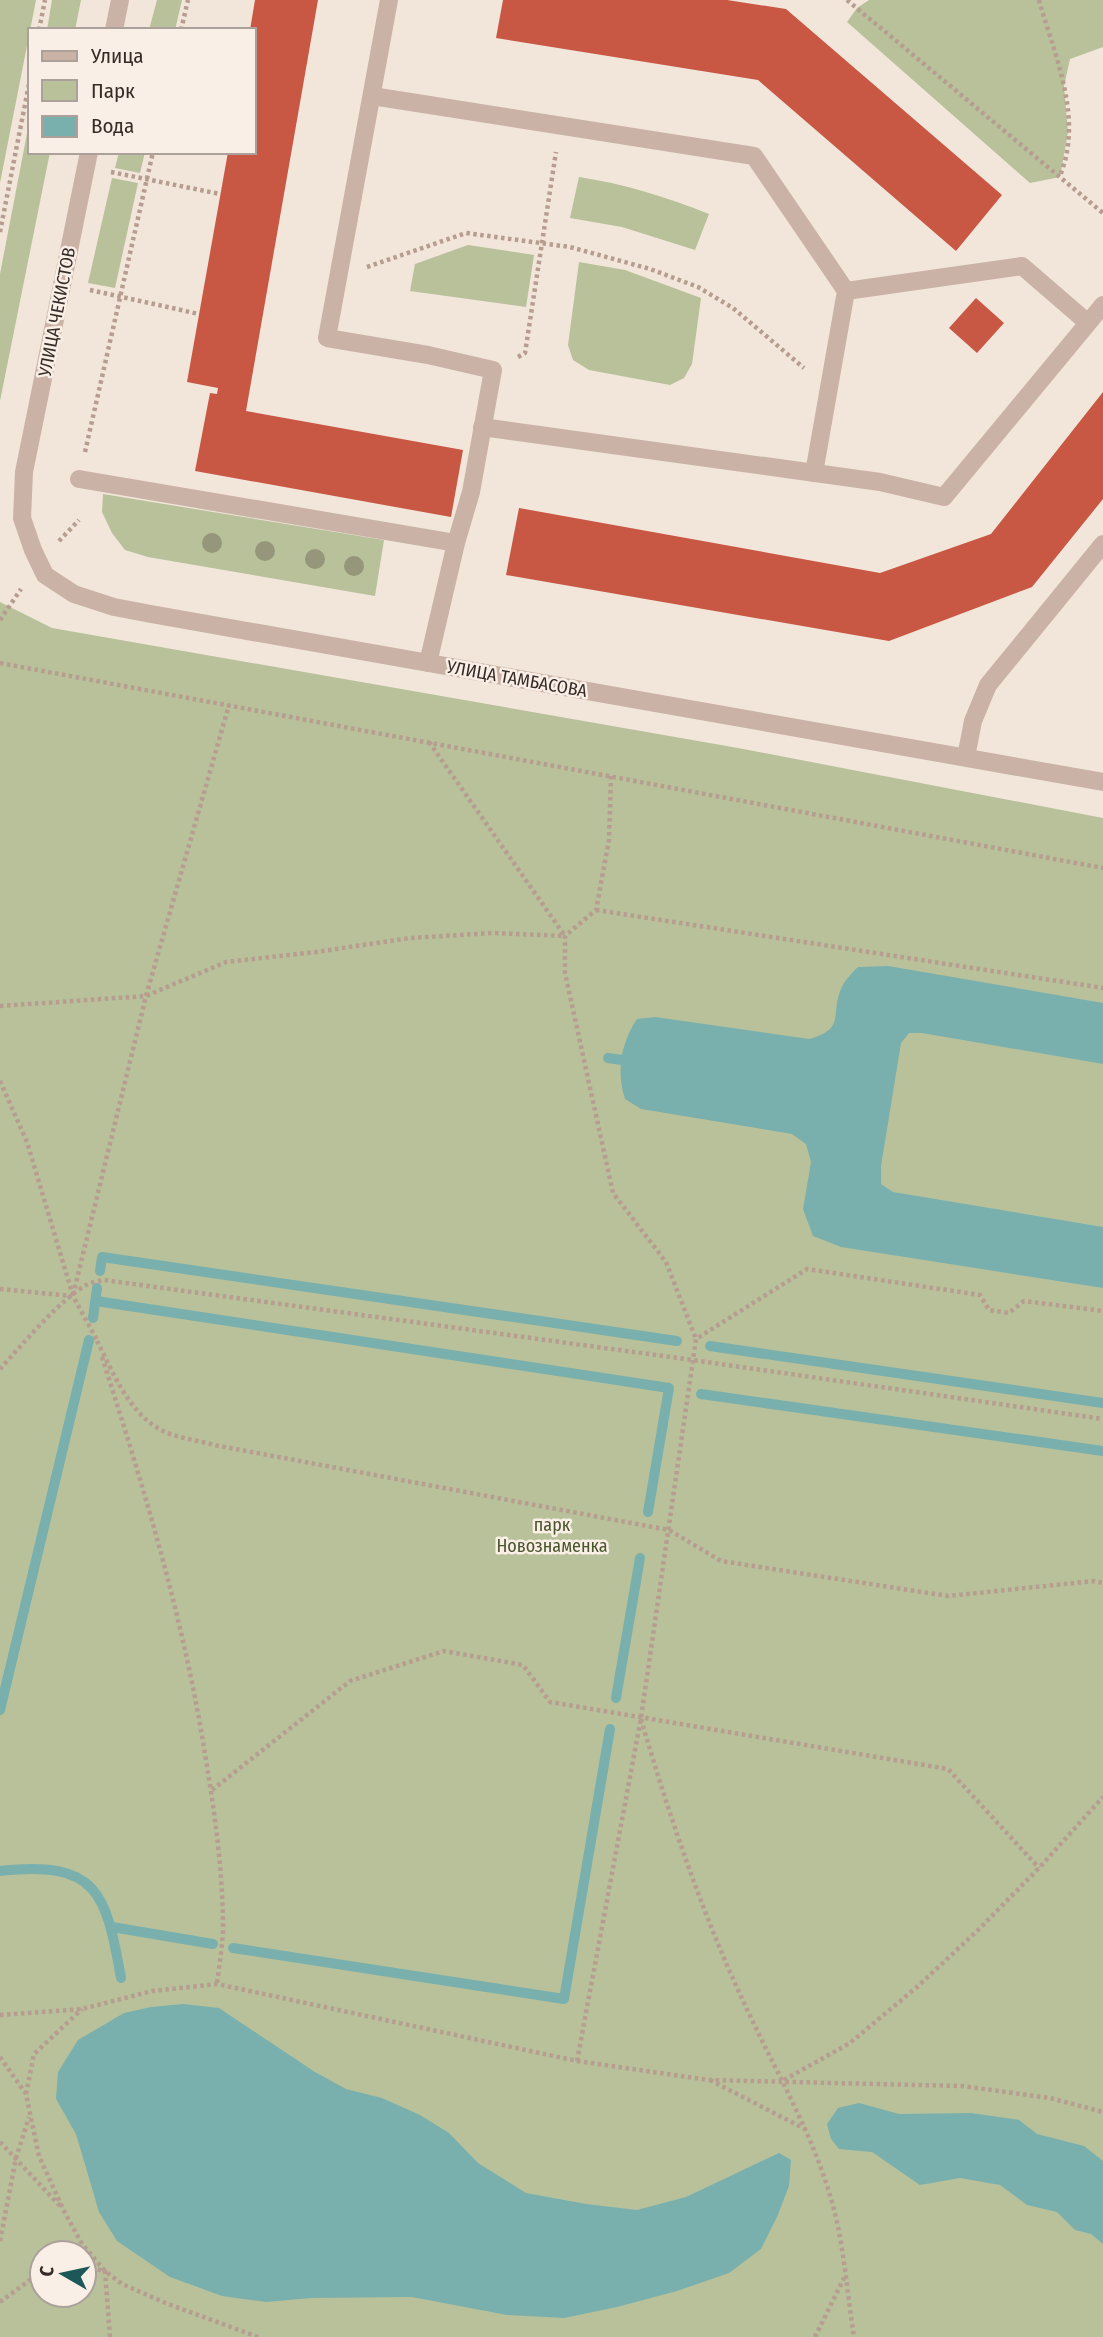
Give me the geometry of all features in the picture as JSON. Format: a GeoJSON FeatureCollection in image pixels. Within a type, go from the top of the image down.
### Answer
{"type":"FeatureCollection","features":[{"type":"Feature","properties":{"kind":"street"},"geometry":{"type":"LineString","coordinates":[[114,28],[120,0]]}},
{"type":"Feature","properties":{"kind":"street"},"geometry":{"type":"LineString","coordinates":[[389,0],[327,338],[428,355],[493,370],[471,492],[456,543],[428,663]]}},
{"type":"Feature","properties":{"kind":"street"},"geometry":{"type":"LineString","coordinates":[[372,96],[754,156],[846,291],[814,473]]}},
{"type":"Feature","properties":{"kind":"street","name":"УЛИЦА ЧЕКИСТОВ"},"geometry":{"type":"LineString","coordinates":[[24,471],[87,160]]}},
{"type":"Feature","properties":{"kind":"street"},"geometry":{"type":"LineString","coordinates":[[846,291],[1022,266],[1088,323]]}},
{"type":"Feature","properties":{"kind":"street"},"geometry":{"type":"LineString","coordinates":[[482,427],[880,482],[944,496],[1103,305]]}},
{"type":"Feature","properties":{"kind":"street","name":"УЛИЦА ТАМБАСОВА"},"geometry":{"type":"LineString","coordinates":[[24,471],[22,518],[33,550],[46,575],[74,594],[126,610],[1103,782]]}},
{"type":"Feature","properties":{"kind":"street"},"geometry":{"type":"LineString","coordinates":[[79,479],[456,543]]}},
{"type":"Feature","properties":{"kind":"street"},"geometry":{"type":"LineString","coordinates":[[966,757],[973,721],[988,685],[1103,544]]}},
{"type":"Feature","properties":{"kind":"path"},"geometry":{"type":"LineString","coordinates":[[39,28],[45,0]]}},
{"type":"Feature","properties":{"kind":"path"},"geometry":{"type":"LineString","coordinates":[[181,28],[188,0]]}},
{"type":"Feature","properties":{"kind":"path"},"geometry":{"type":"LineString","coordinates":[[847,0],[1103,213]]}},
{"type":"Feature","properties":{"kind":"path"},"geometry":{"type":"LineString","coordinates":[[1039,0],[1064,86],[1069,116],[1068,149],[1060,177]]}},
{"type":"Feature","properties":{"kind":"path"},"geometry":{"type":"LineString","coordinates":[[0,232],[28,89]]}},
{"type":"Feature","properties":{"kind":"path"},"geometry":{"type":"LineString","coordinates":[[493,370],[525,353],[560,126]]}},
{"type":"Feature","properties":{"kind":"path"},"geometry":{"type":"LineString","coordinates":[[79,479],[153,154]]}},
{"type":"Feature","properties":{"kind":"path"},"geometry":{"type":"LineString","coordinates":[[87,160],[147,178],[220,194]]}},
{"type":"Feature","properties":{"kind":"path"},"geometry":{"type":"LineString","coordinates":[[336,278],[466,233],[570,247],[601,254],[698,287],[733,308],[808,371],[827,403]]}},
{"type":"Feature","properties":{"kind":"path"},"geometry":{"type":"LineString","coordinates":[[62,285],[120,295],[199,314]]}},
{"type":"Feature","properties":{"kind":"path"},"geometry":{"type":"LineString","coordinates":[[0,663],[1103,868]]}},
{"type":"Feature","properties":{"kind":"path"},"geometry":{"type":"LineString","coordinates":[[72,1296],[146,996],[229,705]]}},
{"type":"Feature","properties":{"kind":"path"},"geometry":{"type":"LineString","coordinates":[[429,743],[565,936],[565,973],[613,1194],[666,1262],[696,1339],[641,1718],[577,2061]]}},
{"type":"Feature","properties":{"kind":"path"},"geometry":{"type":"LineString","coordinates":[[0,1006],[146,996],[226,962],[410,938],[493,933],[565,936],[596,910],[609,840],[611,776]]}},
{"type":"Feature","properties":{"kind":"path"},"geometry":{"type":"LineString","coordinates":[[596,910],[1103,988]]}},
{"type":"Feature","properties":{"kind":"path"},"geometry":{"type":"LineString","coordinates":[[0,1081],[27,1142],[72,1296],[122,1390],[140,1412],[161,1430],[214,1445],[669,1530],[721,1561],[948,1596],[1094,1581],[1103,1583]]}},
{"type":"Feature","properties":{"kind":"path"},"geometry":{"type":"LineString","coordinates":[[696,1339],[807,1269],[980,1295],[989,1310],[1009,1313],[1024,1301],[1103,1311]]}},
{"type":"Feature","properties":{"kind":"path"},"geometry":{"type":"LineString","coordinates":[[0,1368],[72,1296],[90,1283],[104,1280],[1103,1419]]}},
{"type":"Feature","properties":{"kind":"path"},"geometry":{"type":"LineString","coordinates":[[0,1289],[72,1296]]}},
{"type":"Feature","properties":{"kind":"path"},"geometry":{"type":"LineString","coordinates":[[97,1341],[140,1474],[172,1590],[195,1694],[212,1790],[221,1884],[223,1934],[217,1984]]}},
{"type":"Feature","properties":{"kind":"path"},"geometry":{"type":"LineString","coordinates":[[212,1790],[350,1681],[444,1651],[523,1665],[550,1702],[948,1769],[1039,1868]]}},
{"type":"Feature","properties":{"kind":"path"},"geometry":{"type":"LineString","coordinates":[[641,1718],[700,1896],[752,2022],[806,2130],[837,2221],[854,2337]]}},
{"type":"Feature","properties":{"kind":"path"},"geometry":{"type":"LineString","coordinates":[[783,2080],[850,2043],[917,1987],[1039,1868],[1103,1797]]}},
{"type":"Feature","properties":{"kind":"path"},"geometry":{"type":"LineString","coordinates":[[0,2015],[82,2008],[152,1991],[217,1984],[577,2061],[709,2080],[962,2086],[1051,2098],[1103,2112]]}},
{"type":"Feature","properties":{"kind":"path"},"geometry":{"type":"LineString","coordinates":[[82,2008],[34,2054],[26,2095],[39,2156],[63,2209],[82,2244],[105,2271],[122,2284],[258,2337]]}},
{"type":"Feature","properties":{"kind":"path"},"geometry":{"type":"LineString","coordinates":[[0,2057],[26,2095]]}},
{"type":"Feature","properties":{"kind":"path"},"geometry":{"type":"LineString","coordinates":[[709,2080],[806,2130]]}},
{"type":"Feature","properties":{"kind":"path"},"geometry":{"type":"LineString","coordinates":[[0,2241],[16,2158],[29,2116]]}},
{"type":"Feature","properties":{"kind":"path"},"geometry":{"type":"LineString","coordinates":[[0,2142],[63,2209]]}},
{"type":"Feature","properties":{"kind":"path"},"geometry":{"type":"LineString","coordinates":[[98,2270],[105,2271]]}},
{"type":"Feature","properties":{"kind":"path"},"geometry":{"type":"LineString","coordinates":[[105,2271],[110,2337]]}},
{"type":"Feature","properties":{"kind":"path"},"geometry":{"type":"LineString","coordinates":[[815,2337],[844,2277]]}},
{"type":"Feature","properties":{"kind":"path"},"geometry":{"type":"LineString","coordinates":[[0,2302],[28,2281]]}},
{"type":"Feature","properties":{"kind":"green space"},"geometry":{"type":"Polygon","coordinates":[[[0,0],[36,0],[30,28],[28,28],[28,41],[0,183],[0,0]]]}},
{"type":"Feature","properties":{"kind":"green space"},"geometry":{"type":"Polygon","coordinates":[[[52,0],[81,0],[75,28],[47,28],[52,0]]]}},
{"type":"Feature","properties":{"kind":"green space"},"geometry":{"type":"Polygon","coordinates":[[[157,0],[182,0],[175,28],[150,28],[157,0]]]}},
{"type":"Feature","properties":{"kind":"green space"},"geometry":{"type":"Polygon","coordinates":[[[869,0],[1103,0],[1103,47],[1070,59],[1064,86],[1068,132],[1060,177],[1030,183],[847,22],[857,8],[869,0]]]}},
{"type":"Feature","properties":{"kind":"green space"},"geometry":{"type":"Polygon","coordinates":[[[28,128],[28,154],[50,154],[0,401],[0,274],[28,128]]]}},
{"type":"Feature","properties":{"kind":"green space"},"geometry":{"type":"Polygon","coordinates":[[[118,154],[145,154],[140,173],[115,168],[118,154]]]}},
{"type":"Feature","properties":{"kind":"green space"},"geometry":{"type":"Polygon","coordinates":[[[579,177],[645,192],[709,214],[695,250],[622,227],[570,218],[579,177]]]}},
{"type":"Feature","properties":{"kind":"green space"},"geometry":{"type":"Polygon","coordinates":[[[112,178],[138,183],[115,288],[88,283],[112,178]]]}},
{"type":"Feature","properties":{"kind":"green space"},"geometry":{"type":"Polygon","coordinates":[[[468,245],[534,255],[526,307],[410,291],[415,264],[468,245]]]}},
{"type":"Feature","properties":{"kind":"green space"},"geometry":{"type":"Polygon","coordinates":[[[579,262],[625,270],[701,298],[692,364],[684,378],[670,385],[589,370],[573,360],[568,345],[579,262]]]}},
{"type":"Feature","properties":{"kind":"green space"},"geometry":{"type":"Polygon","coordinates":[[[103,494],[384,540],[375,596],[148,557],[125,550],[112,533],[102,512],[103,494]]]}},
{"type":"Feature","properties":{"kind":"green space","name":"парк Новознаменка"},"geometry":{"type":"Polygon","coordinates":[[[0,602],[52,628],[738,748],[1103,818],[1103,2337],[0,2337],[0,602]]]}},
{"type":"Feature","properties":{"kind":"water"},"geometry":{"type":"Polygon","coordinates":[[[888,966],[1103,1003],[1103,1064],[909,1033],[901,1043],[881,1166],[881,1184],[893,1192],[1103,1227],[1103,1288],[841,1247],[813,1236],[803,1209],[811,1162],[806,1144],[792,1134],[641,1109],[625,1099],[621,1078],[622,1058],[627,1038],[637,1019],[655,1017],[809,1039],[821,1035],[832,1026],[841,989],[858,967],[888,966]]]}},
{"type":"Feature","properties":{"kind":"water"},"geometry":{"type":"Polygon","coordinates":[[[183,2004],[219,2008],[315,2072],[346,2089],[382,2098],[420,2115],[449,2133],[478,2163],[526,2193],[637,2210],[686,2197],[779,2153],[791,2160],[789,2186],[761,2249],[729,2273],[677,2291],[564,2318],[507,2315],[412,2297],[311,2298],[266,2302],[222,2296],[170,2277],[117,2241],[99,2212],[76,2134],[56,2099],[58,2072],[78,2040],[124,2013],[183,2004]]]}},
{"type":"Feature","properties":{"kind":"water"},"geometry":{"type":"Polygon","coordinates":[[[859,2103],[899,2114],[971,2113],[1019,2120],[1037,2134],[1084,2146],[1103,2161],[1103,2244],[1091,2234],[1075,2230],[1057,2212],[1027,2205],[1000,2185],[960,2178],[920,2185],[872,2152],[839,2149],[831,2139],[827,2124],[838,2108],[859,2103]]]}},
{"type":"Feature","properties":{"kind":"building"},"geometry":{"type":"Polygon","coordinates":[[[255,0],[318,0],[246,411],[463,450],[451,517],[195,471],[210,393],[217,394],[218,388],[187,382],[228,154],[256,154],[256,28],[250,28],[255,0]]]}},
{"type":"Feature","properties":{"kind":"building"},"geometry":{"type":"Polygon","coordinates":[[[503,0],[727,0],[786,9],[1002,195],[956,251],[758,80],[496,38],[503,0]]]}},
{"type":"Feature","properties":{"kind":"building"},"geometry":{"type":"Polygon","coordinates":[[[976,298],[1004,323],[977,353],[949,328],[976,298]]]}},
{"type":"Feature","properties":{"kind":"building"},"geometry":{"type":"Polygon","coordinates":[[[1103,392],[1103,499],[1032,587],[889,641],[506,575],[519,508],[880,573],[991,534],[1103,392]]]}},
{"type":"Feature","properties":{"kind":"waterway"},"geometry":{"type":"LineString","coordinates":[[608,1058],[622,1060]]}},
{"type":"Feature","properties":{"kind":"waterway"},"geometry":{"type":"LineString","coordinates":[[100,1271],[102,1257],[677,1341]]}},
{"type":"Feature","properties":{"kind":"waterway"},"geometry":{"type":"LineString","coordinates":[[93,1318],[97,1288]]}},
{"type":"Feature","properties":{"kind":"waterway"},"geometry":{"type":"LineString","coordinates":[[96,1301],[669,1388],[648,1512]]}},
{"type":"Feature","properties":{"kind":"waterway"},"geometry":{"type":"LineString","coordinates":[[0,1710],[89,1340]]}},
{"type":"Feature","properties":{"kind":"waterway"},"geometry":{"type":"LineString","coordinates":[[710,1346],[1103,1403]]}},
{"type":"Feature","properties":{"kind":"waterway"},"geometry":{"type":"LineString","coordinates":[[701,1394],[1103,1451]]}},
{"type":"Feature","properties":{"kind":"waterway"},"geometry":{"type":"LineString","coordinates":[[616,1698],[640,1558]]}},
{"type":"Feature","properties":{"kind":"waterway"},"geometry":{"type":"LineString","coordinates":[[233,1948],[564,1999],[610,1729]]}},
{"type":"Feature","properties":{"kind":"waterway"},"geometry":{"type":"LineString","coordinates":[[0,1871],[58,1871],[77,1878],[92,1888],[110,1924],[121,1978]]}},
{"type":"Feature","properties":{"kind":"waterway"},"geometry":{"type":"LineString","coordinates":[[112,1927],[213,1944]]}}]}
